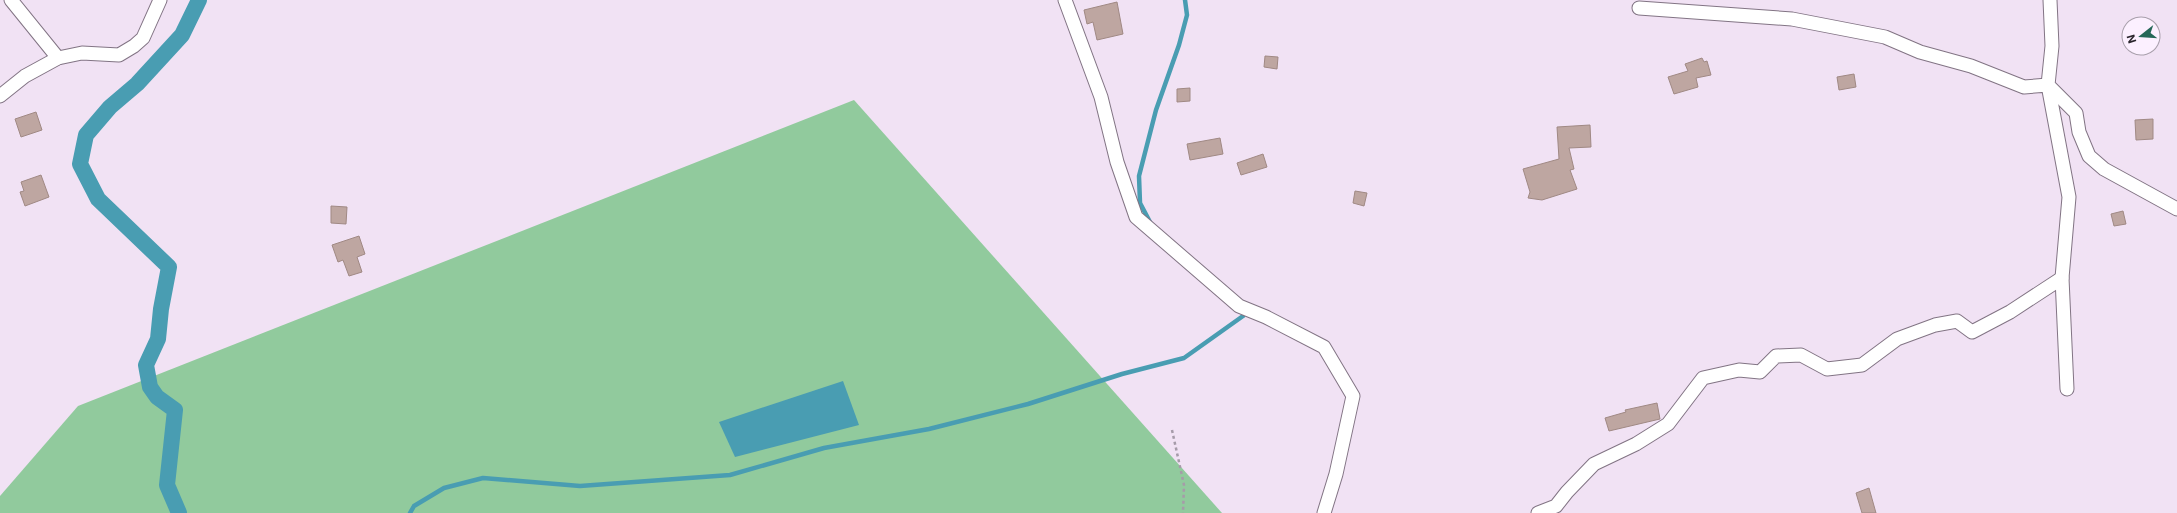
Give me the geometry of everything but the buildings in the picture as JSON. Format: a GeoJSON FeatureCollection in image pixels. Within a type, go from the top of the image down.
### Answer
{"type":"FeatureCollection","features":[{"type":"Feature","properties":{"kind":"street"},"geometry":{"type":"LineString","coordinates":[[11,0],[58,58]]}},
{"type":"Feature","properties":{"kind":"street"},"geometry":{"type":"LineString","coordinates":[[0,96],[25,76],[58,58],[82,53],[119,55],[143,38],[160,0]]}},
{"type":"Feature","properties":{"kind":"street"},"geometry":{"type":"LineString","coordinates":[[1065,0],[1101,97],[1117,162],[1136,217],[1239,306],[1266,316],[1324,347],[1354,396],[1336,474],[1324,513]]}},
{"type":"Feature","properties":{"kind":"street"},"geometry":{"type":"LineString","coordinates":[[2050,0],[2052,46],[2048,84],[2069,197],[2062,278],[2068,389]]}},
{"type":"Feature","properties":{"kind":"street"},"geometry":{"type":"LineString","coordinates":[[1638,8],[1792,19],[1831,26],[1885,37],[1920,52],[1971,66],[2024,87],[2048,84]]}},
{"type":"Feature","properties":{"kind":"street"},"geometry":{"type":"LineString","coordinates":[[2048,84],[2076,113],[2079,132],[2089,156],[2104,169],[2177,209]]}},
{"type":"Feature","properties":{"kind":"street"},"geometry":{"type":"LineString","coordinates":[[1538,513],[1556,506],[1567,492],[1594,464],[1636,444],[1668,424],[1703,378],[1739,370],[1760,372],[1776,356],[1801,355],[1827,369],[1862,366],[1897,339],[1935,325],[1957,321],[1972,332],[2010,312],[2062,278]]}},
{"type":"Feature","properties":{"kind":"path"},"geometry":{"type":"LineString","coordinates":[[1172,430],[1184,485],[1183,513]]}},
{"type":"Feature","properties":{"kind":"green space"},"geometry":{"type":"Polygon","coordinates":[[[854,100],[1222,513],[0,513],[0,496],[78,406],[854,100]]]}},
{"type":"Feature","properties":{"kind":"water"},"geometry":{"type":"Polygon","coordinates":[[[843,381],[859,425],[735,457],[719,422],[843,381]]]}},
{"type":"Feature","properties":{"kind":"waterway"},"geometry":{"type":"LineString","coordinates":[[179,513],[167,485],[175,410],[157,397],[150,387],[146,365],[158,339],[161,309],[169,267],[98,199],[80,164],[86,135],[110,107],[137,84],[182,35],[199,0]]}},
{"type":"Feature","properties":{"kind":"waterway"},"geometry":{"type":"LineString","coordinates":[[1150,222],[1140,203],[1139,176],[1156,110],[1179,45],[1187,15],[1185,0]]}},
{"type":"Feature","properties":{"kind":"waterway"},"geometry":{"type":"LineString","coordinates":[[410,513],[414,506],[444,488],[483,478],[580,486],[730,475],[824,448],[929,429],[1028,404],[1122,374],[1184,358],[1243,316]]}}]}
